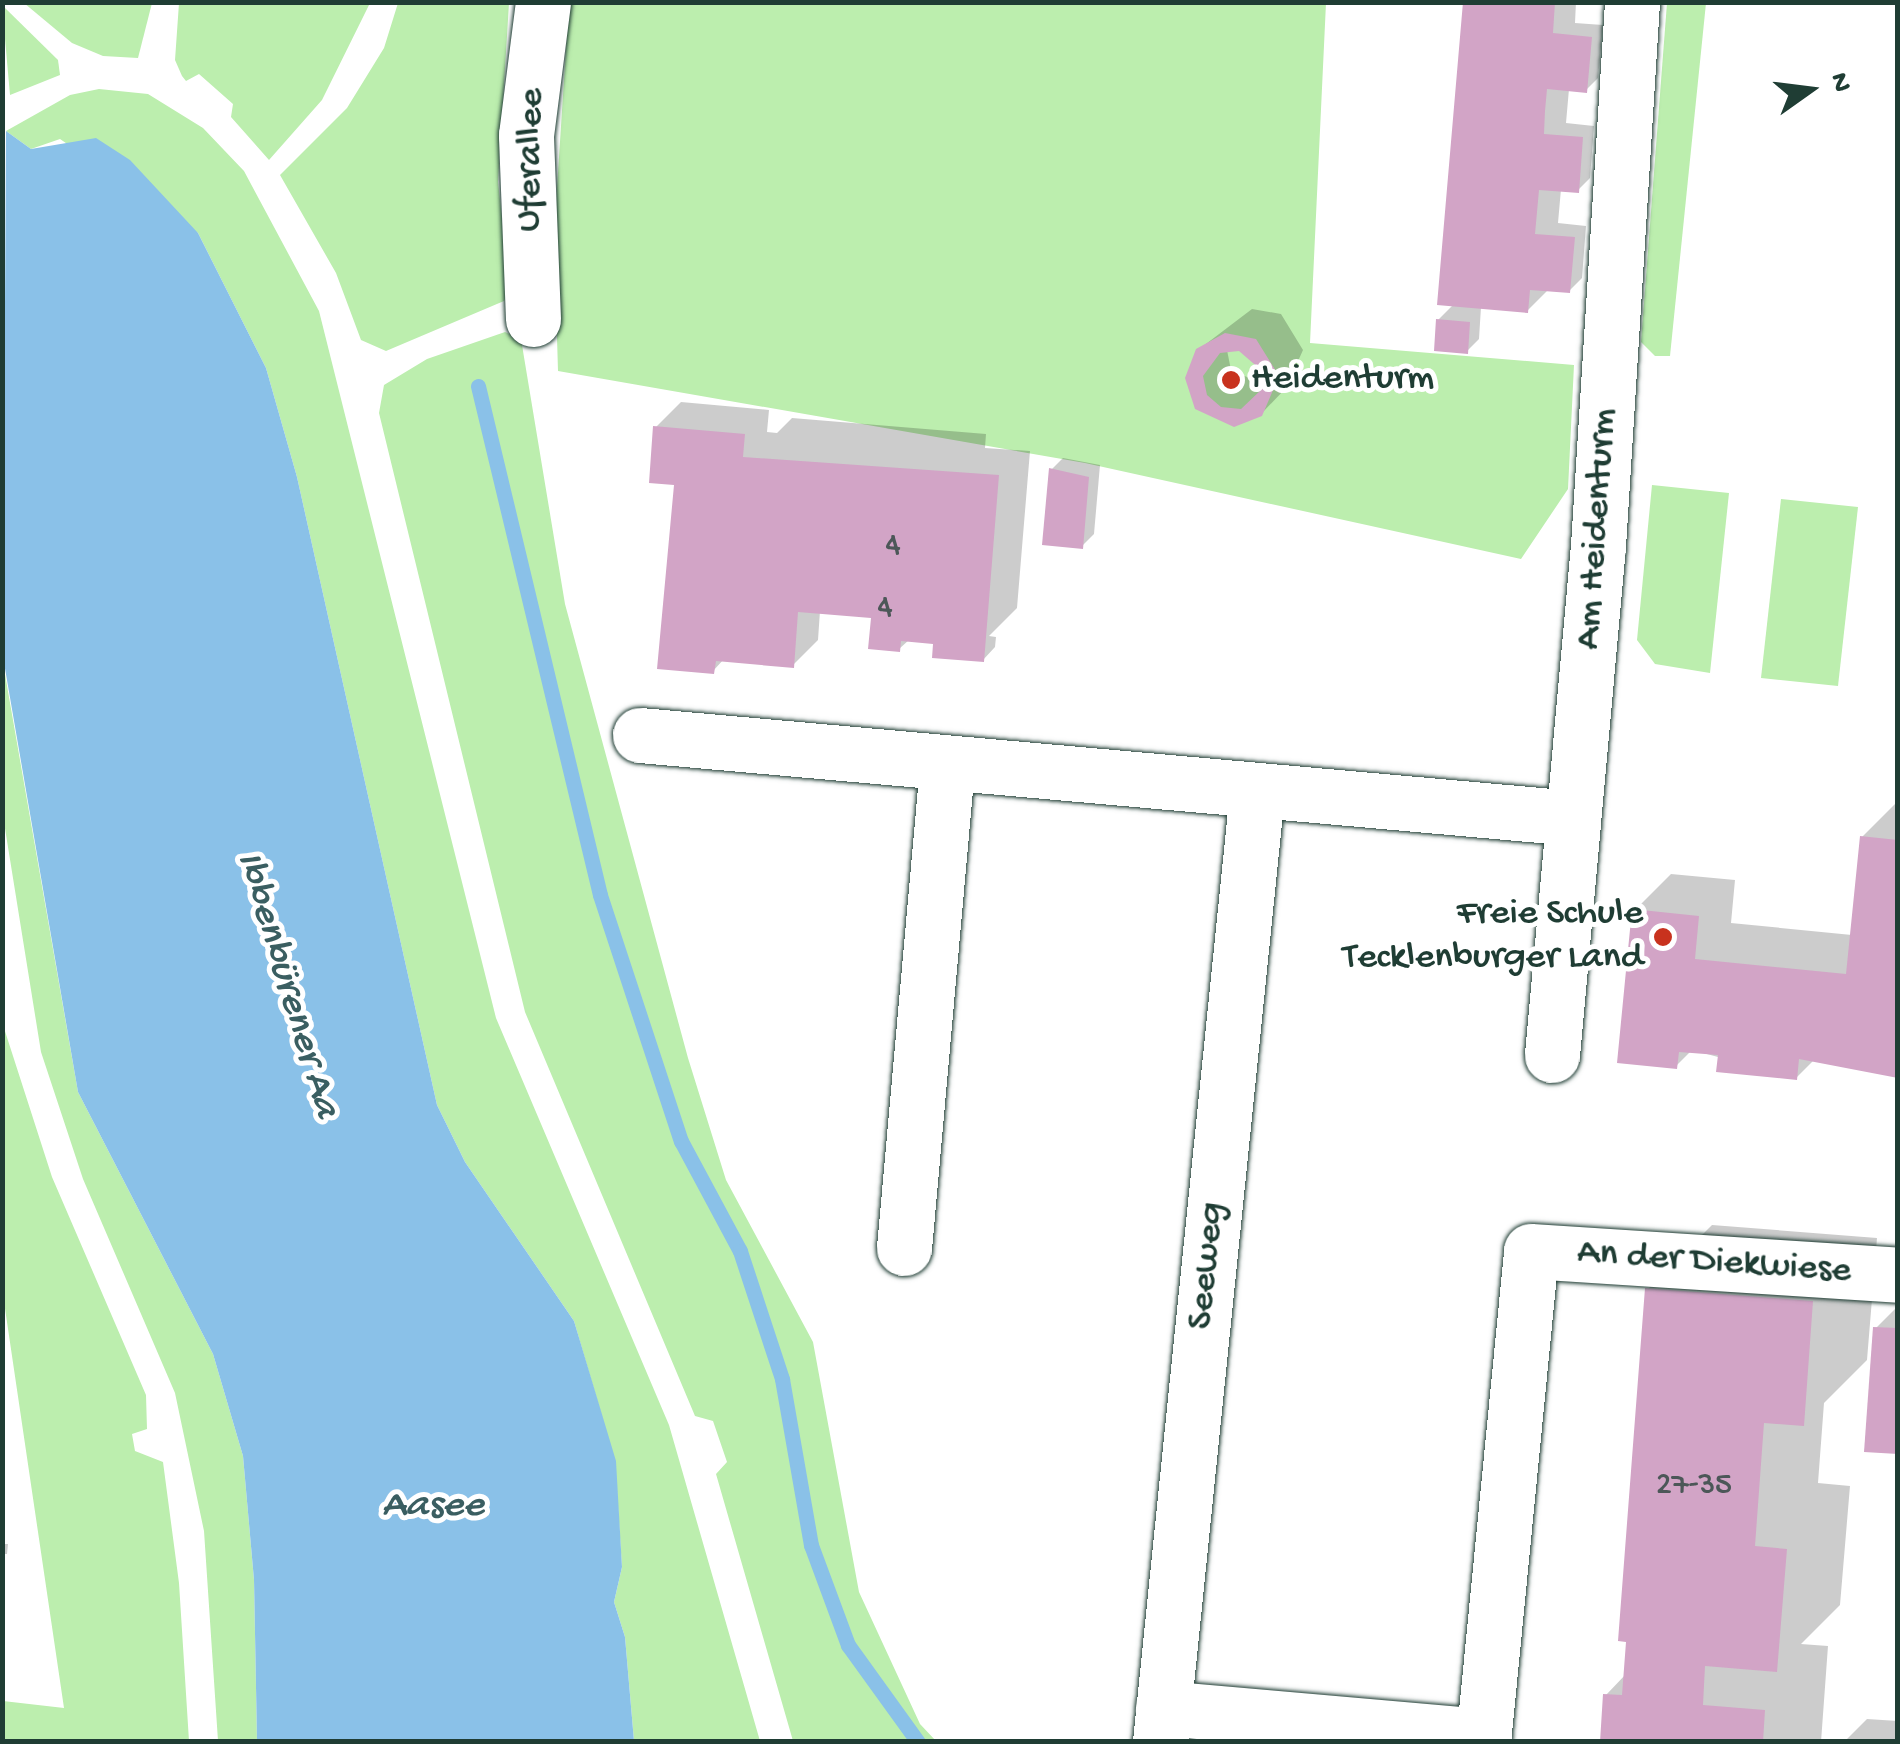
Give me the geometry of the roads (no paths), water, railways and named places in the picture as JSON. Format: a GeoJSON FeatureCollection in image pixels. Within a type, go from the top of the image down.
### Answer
{"type":"FeatureCollection","features":[{"type":"Feature","properties":{"kind":"street","name":"Uferallee"},"geometry":{"type":"LineString","coordinates":[[534,319],[526,135],[543,2]]}},
{"type":"Feature","properties":{"kind":"street","name":"Am Heidenturm"},"geometry":{"type":"LineString","coordinates":[[1552,1055],[1632,2]]}},
{"type":"Feature","properties":{"kind":"street"},"geometry":{"type":"LineString","coordinates":[[640,736],[1573,818]]}},
{"type":"Feature","properties":{"kind":"street"},"geometry":{"type":"LineString","coordinates":[[904,1248],[948,763]]}},
{"type":"Feature","properties":{"kind":"street","name":"Seeweg"},"geometry":{"type":"LineString","coordinates":[[1162,1725],[1257,792]]}},
{"type":"Feature","properties":{"kind":"street","name":"An der Diekwiese"},"geometry":{"type":"LineString","coordinates":[[1483,1739],[1531,1251],[1898,1275]]}},
{"type":"Feature","properties":{"kind":"street"},"geometry":{"type":"LineString","coordinates":[[1162,1725],[1483,1739]]}},
{"type":"Feature","properties":{"kind":"water","name":"Aasee"},"geometry":{"type":"Polygon","coordinates":[[[6,131],[31,149],[96,138],[130,160],[198,233],[266,368],[297,477],[437,1105],[465,1162],[574,1321],[616,1461],[622,1567],[614,1602],[625,1637],[634,1741],[257,1741],[254,1580],[243,1456],[213,1354],[78,1092],[3,657],[6,131]]]}},
{"type":"Feature","properties":{"kind":"waterway"},"geometry":{"type":"LineString","coordinates":[[478,386],[600,895],[681,1141],[740,1251],[782,1379],[811,1545],[848,1645],[918,1742]]}},
{"type":"Feature","properties":{"kind":"place","name":"Heidenturm"},"geometry":{"type":"Point","coordinates":[1231,380]}},
{"type":"Feature","properties":{"kind":"place","name":"Freie Schule Tecklenburger Land"},"geometry":{"type":"Point","coordinates":[1663,937]}},
{"type":"Feature","properties":{"kind":"water label","name":"Ibbenbürener Aa"},"geometry":{"type":"Point","coordinates":[286,985]}}]}
